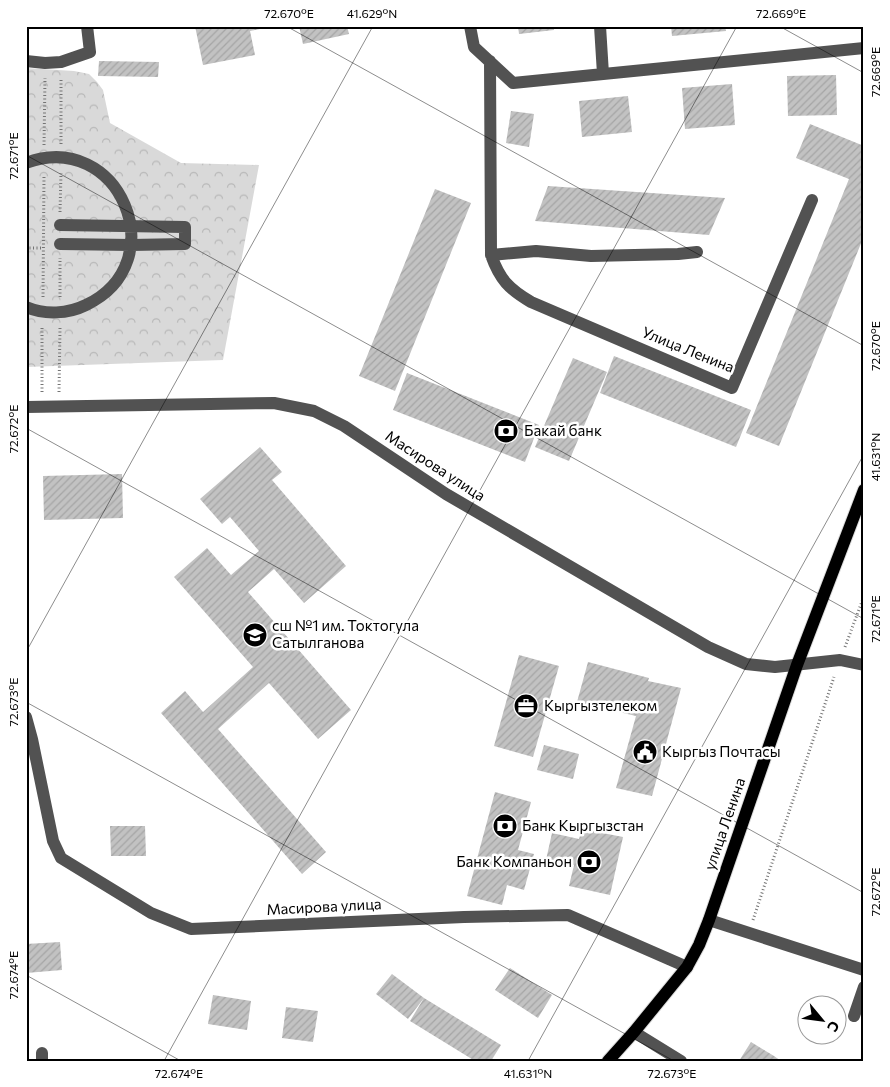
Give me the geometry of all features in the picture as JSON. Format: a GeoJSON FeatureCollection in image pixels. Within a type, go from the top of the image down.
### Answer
{"type":"FeatureCollection","features":[{"type":"Feature","properties":{"kind":"main road","name":"улица Ленина"},"geometry":{"type":"LineString","coordinates":[[608,1061],[687,967],[699,945],[797,665],[864,490]]}},
{"type":"Feature","properties":{"kind":"street"},"geometry":{"type":"LineString","coordinates":[[26,61],[61,62],[90,52],[87,26]]}},
{"type":"Feature","properties":{"kind":"street"},"geometry":{"type":"LineString","coordinates":[[470,26],[474,48],[513,83],[864,48]]}},
{"type":"Feature","properties":{"kind":"street"},"geometry":{"type":"LineString","coordinates":[[600,26],[603,74]]}},
{"type":"Feature","properties":{"kind":"street","name":"Улица Ленина"},"geometry":{"type":"LineString","coordinates":[[490,61],[491,255],[496,270],[506,284],[531,302],[732,388],[812,200]]}},
{"type":"Feature","properties":{"kind":"street"},"geometry":{"type":"LineString","coordinates":[[26,163],[44,158],[71,160],[82,163],[100,173],[116,188],[128,212],[131,227],[131,245],[126,262],[118,278],[103,295],[88,304],[60,312],[42,312],[26,307]]}},
{"type":"Feature","properties":{"kind":"street"},"geometry":{"type":"LineString","coordinates":[[60,226],[185,227],[185,244],[60,244]]}},
{"type":"Feature","properties":{"kind":"street"},"geometry":{"type":"LineString","coordinates":[[491,255],[536,251],[591,256],[697,252]]}},
{"type":"Feature","properties":{"kind":"street","name":"Масирова улица"},"geometry":{"type":"LineString","coordinates":[[26,407],[274,404],[314,411],[344,426],[446,494],[708,647],[746,664],[775,667],[840,660],[864,665]]}},
{"type":"Feature","properties":{"kind":"street","name":"Масирова улица"},"geometry":{"type":"LineString","coordinates":[[26,717],[32,739],[32,771],[53,841],[61,858],[150,913],[191,929],[464,917],[568,915],[687,967]]}},
{"type":"Feature","properties":{"kind":"street"},"geometry":{"type":"LineString","coordinates":[[709,920],[864,970]]}},
{"type":"Feature","properties":{"kind":"street"},"geometry":{"type":"LineString","coordinates":[[854,1016],[864,986]]}},
{"type":"Feature","properties":{"kind":"street"},"geometry":{"type":"LineString","coordinates":[[634,1032],[681,1061]]}},
{"type":"Feature","properties":{"kind":"path"},"geometry":{"type":"LineString","coordinates":[[42,407],[45,63]]}},
{"type":"Feature","properties":{"kind":"path"},"geometry":{"type":"LineString","coordinates":[[26,248],[43,248]]}},
{"type":"Feature","properties":{"kind":"path"},"geometry":{"type":"LineString","coordinates":[[749,932],[840,660],[864,596]]}},
{"type":"Feature","properties":{"kind":"green space"},"geometry":{"type":"Polygon","coordinates":[[[26,68],[74,71],[89,74],[103,90],[110,123],[181,163],[259,165],[223,360],[26,367],[26,68]]]}},
{"type":"Feature","properties":{"kind":"building"},"geometry":{"type":"Polygon","coordinates":[[[195,26],[270,27],[250,31],[255,55],[203,65],[195,26]]]}},
{"type":"Feature","properties":{"kind":"building"},"geometry":{"type":"Polygon","coordinates":[[[299,26],[347,26],[349,34],[303,44],[299,26]]]}},
{"type":"Feature","properties":{"kind":"building"},"geometry":{"type":"Polygon","coordinates":[[[518,26],[554,26],[554,30],[519,34],[518,26]]]}},
{"type":"Feature","properties":{"kind":"building"},"geometry":{"type":"Polygon","coordinates":[[[671,26],[725,26],[726,31],[672,36],[671,26]]]}},
{"type":"Feature","properties":{"kind":"building"},"geometry":{"type":"Polygon","coordinates":[[[99,61],[159,62],[158,77],[98,76],[99,61]]]}},
{"type":"Feature","properties":{"kind":"building"},"geometry":{"type":"Polygon","coordinates":[[[836,75],[837,115],[788,116],[787,76],[836,75]]]}},
{"type":"Feature","properties":{"kind":"building"},"geometry":{"type":"Polygon","coordinates":[[[732,84],[735,125],[685,129],[682,88],[732,84]]]}},
{"type":"Feature","properties":{"kind":"building"},"geometry":{"type":"Polygon","coordinates":[[[628,96],[632,132],[582,137],[579,101],[628,96]]]}},
{"type":"Feature","properties":{"kind":"building"},"geometry":{"type":"Polygon","coordinates":[[[511,111],[534,114],[529,147],[506,143],[511,111]]]}},
{"type":"Feature","properties":{"kind":"building"},"geometry":{"type":"Polygon","coordinates":[[[810,124],[864,146],[864,236],[779,446],[746,433],[849,179],[796,158],[810,124]]]}},
{"type":"Feature","properties":{"kind":"building"},"geometry":{"type":"Polygon","coordinates":[[[548,186],[725,198],[709,235],[535,221],[548,186]]]}},
{"type":"Feature","properties":{"kind":"building"},"geometry":{"type":"Polygon","coordinates":[[[435,189],[471,203],[395,391],[359,376],[435,189]]]}},
{"type":"Feature","properties":{"kind":"building"},"geometry":{"type":"Polygon","coordinates":[[[614,356],[751,410],[736,447],[600,393],[614,356]]]}},
{"type":"Feature","properties":{"kind":"building"},"geometry":{"type":"Polygon","coordinates":[[[573,358],[607,372],[569,461],[535,447],[573,358]]]}},
{"type":"Feature","properties":{"kind":"building"},"geometry":{"type":"Polygon","coordinates":[[[407,373],[539,425],[525,462],[393,410],[407,373]]]}},
{"type":"Feature","properties":{"kind":"building","name":"сш №1 им. Токтогула Сатылганова"},"geometry":{"type":"Polygon","coordinates":[[[260,447],[282,472],[272,480],[346,566],[304,603],[274,569],[248,592],[351,710],[318,739],[269,683],[218,729],[326,852],[302,874],[161,713],[185,691],[203,712],[253,667],[174,577],[207,548],[231,575],[259,551],[230,517],[222,524],[200,499],[260,447]]]}},
{"type":"Feature","properties":{"kind":"building"},"geometry":{"type":"Polygon","coordinates":[[[122,474],[123,518],[44,520],[43,476],[122,474]]]}},
{"type":"Feature","properties":{"kind":"building","name":"Кыргызтелеком"},"geometry":{"type":"Polygon","coordinates":[[[519,655],[559,666],[533,757],[494,746],[519,655]]]}},
{"type":"Feature","properties":{"kind":"building","name":"Кыргыз Почтасы"},"geometry":{"type":"Polygon","coordinates":[[[588,662],[649,678],[648,681],[681,688],[652,796],[616,788],[636,716],[577,702],[588,662]]]}},
{"type":"Feature","properties":{"kind":"building"},"geometry":{"type":"Polygon","coordinates":[[[544,745],[579,754],[573,779],[537,770],[544,745]]]}},
{"type":"Feature","properties":{"kind":"building","name":"Банк Кыргызстан"},"geometry":{"type":"Polygon","coordinates":[[[495,792],[531,802],[518,850],[534,854],[524,890],[507,885],[502,905],[467,896],[495,792]]]}},
{"type":"Feature","properties":{"kind":"building"},"geometry":{"type":"Polygon","coordinates":[[[110,826],[145,826],[146,856],[111,856],[110,826]]]}},
{"type":"Feature","properties":{"kind":"building","name":"Банк Компаньон"},"geometry":{"type":"Polygon","coordinates":[[[582,829],[623,837],[610,895],[569,886],[574,865],[546,860],[552,833],[579,839],[582,829]]]}},
{"type":"Feature","properties":{"kind":"building"},"geometry":{"type":"Polygon","coordinates":[[[60,942],[62,970],[26,973],[26,944],[60,942]]]}},
{"type":"Feature","properties":{"kind":"building"},"geometry":{"type":"Polygon","coordinates":[[[510,968],[552,995],[538,1018],[495,990],[510,968]]]}},
{"type":"Feature","properties":{"kind":"building"},"geometry":{"type":"Polygon","coordinates":[[[392,974],[424,998],[408,1019],[376,994],[392,974]]]}},
{"type":"Feature","properties":{"kind":"building"},"geometry":{"type":"Polygon","coordinates":[[[213,995],[251,1001],[247,1030],[208,1024],[213,995]]]}},
{"type":"Feature","properties":{"kind":"building"},"geometry":{"type":"Polygon","coordinates":[[[424,998],[501,1045],[491,1061],[475,1061],[410,1021],[424,998]]]}},
{"type":"Feature","properties":{"kind":"building"},"geometry":{"type":"Polygon","coordinates":[[[286,1007],[318,1011],[313,1042],[282,1038],[286,1007]]]}},
{"type":"Feature","properties":{"kind":"building"},"geometry":{"type":"Polygon","coordinates":[[[751,1042],[774,1056],[781,1061],[739,1061],[751,1042]]]}},
{"type":"Feature","properties":{"kind":"place","name":"Бакай банк"},"geometry":{"type":"Point","coordinates":[506,431]}},
{"type":"Feature","properties":{"kind":"place","name":"сш №1 им. Токтогула Сатылганова"},"geometry":{"type":"Point","coordinates":[255,635]}},
{"type":"Feature","properties":{"kind":"place","name":"Кыргызтелеком"},"geometry":{"type":"Point","coordinates":[526,706]}},
{"type":"Feature","properties":{"kind":"place","name":"Кыргыз Почтасы"},"geometry":{"type":"Point","coordinates":[645,752]}},
{"type":"Feature","properties":{"kind":"place","name":"Банк Кыргызстан"},"geometry":{"type":"Point","coordinates":[505,826]}},
{"type":"Feature","properties":{"kind":"place","name":"Банк Компаньон"},"geometry":{"type":"Point","coordinates":[589,862]}}]}
